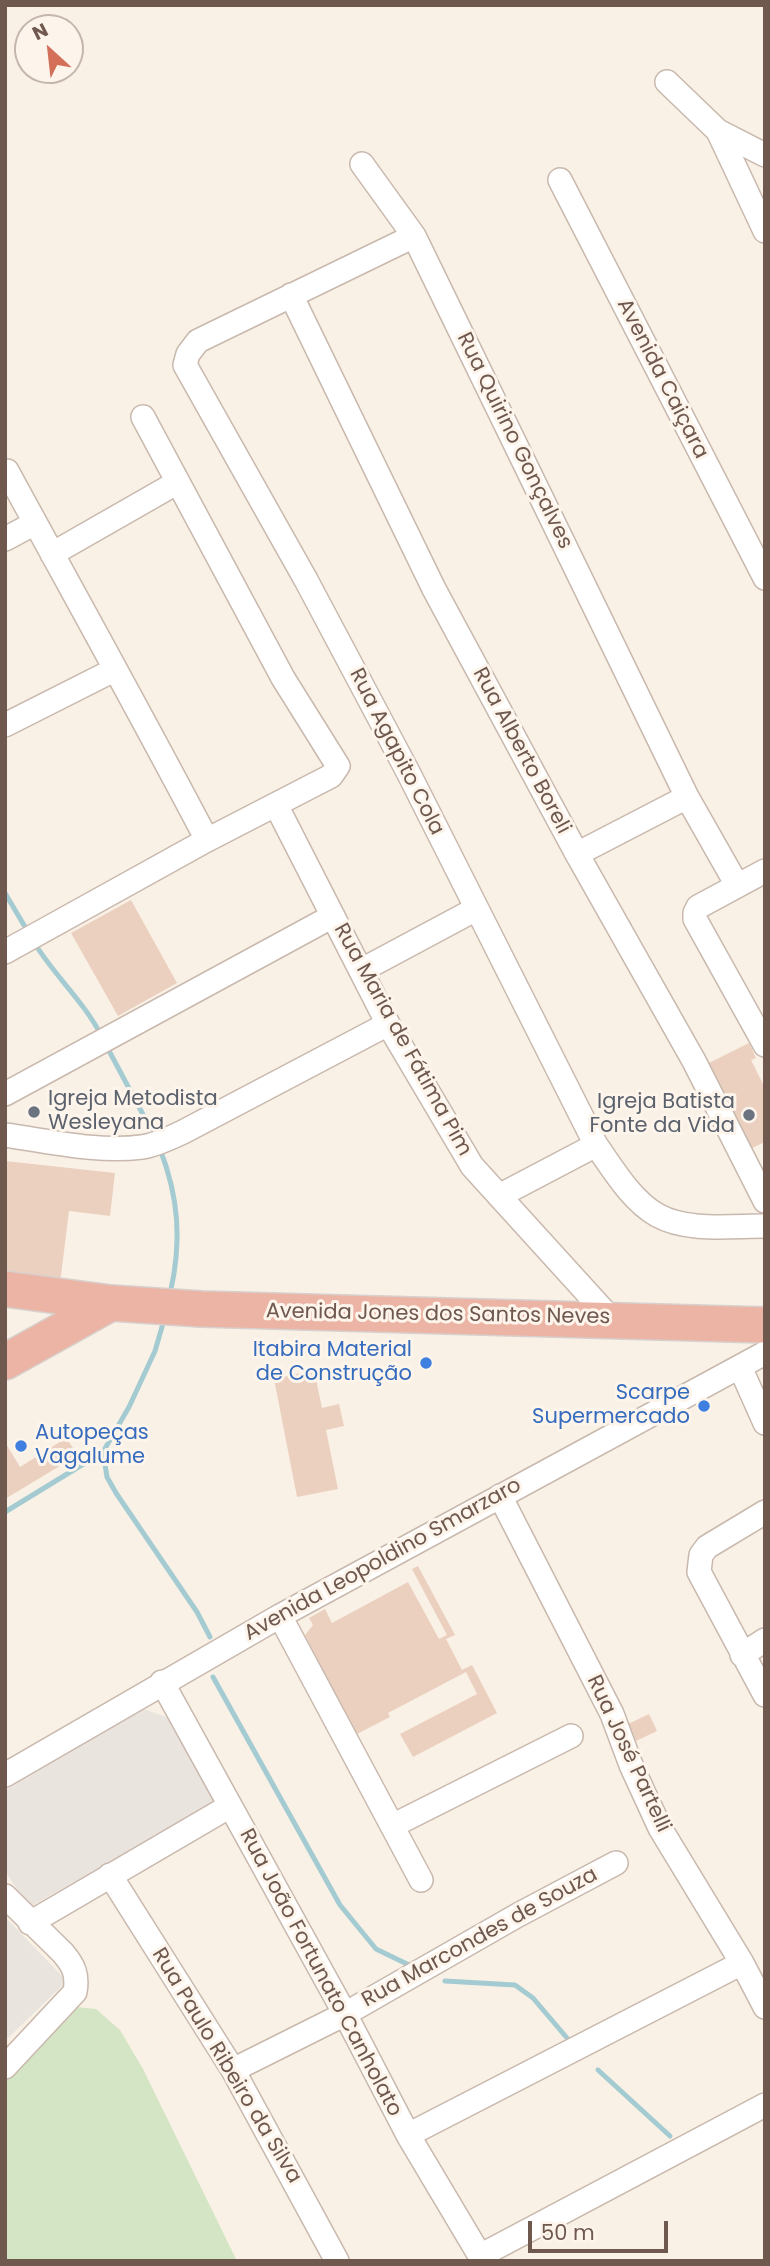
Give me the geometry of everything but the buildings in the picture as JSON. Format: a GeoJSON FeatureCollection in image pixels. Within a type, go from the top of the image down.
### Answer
{"type":"FeatureCollection","features":[{"type":"Feature","properties":{"kind":"highway","name":"Avenida Jones dos Santos Neves"},"geometry":{"type":"LineString","coordinates":[[5,1289],[127,1304],[201,1309],[765,1325]]}},
{"type":"Feature","properties":{"kind":"highway"},"geometry":{"type":"LineString","coordinates":[[5,1362],[127,1304]]}},
{"type":"Feature","properties":{"kind":"street"},"geometry":{"type":"LineString","coordinates":[[667,82],[718,131],[765,155]]}},
{"type":"Feature","properties":{"kind":"street"},"geometry":{"type":"LineString","coordinates":[[718,131],[765,231]]}},
{"type":"Feature","properties":{"kind":"street","name":"Rua Quirino Gonçalves"},"geometry":{"type":"LineString","coordinates":[[362,164],[414,236],[687,797],[737,885]]}},
{"type":"Feature","properties":{"kind":"street","name":"Avenida Caiçara"},"geometry":{"type":"LineString","coordinates":[[560,180],[765,578]]}},
{"type":"Feature","properties":{"kind":"street"},"geometry":{"type":"LineString","coordinates":[[291,295],[414,236]]}},
{"type":"Feature","properties":{"kind":"street","name":"Rua Agapito Cola"},"geometry":{"type":"LineString","coordinates":[[291,295],[198,341],[188,354],[185,365],[306,580],[408,772],[596,1145],[629,1191],[656,1214],[679,1223],[765,1226]]}},
{"type":"Feature","properties":{"kind":"street","name":"Rua Alberto Boreli"},"geometry":{"type":"LineString","coordinates":[[291,295],[433,589],[577,854],[694,1061],[765,1201]]}},
{"type":"Feature","properties":{"kind":"street"},"geometry":{"type":"LineString","coordinates":[[23,942],[207,840],[331,776],[338,766],[283,678],[143,417]]}},
{"type":"Feature","properties":{"kind":"street"},"geometry":{"type":"LineString","coordinates":[[7,471],[207,840]]}},
{"type":"Feature","properties":{"kind":"street"},"geometry":{"type":"LineString","coordinates":[[52,554],[178,482]]}},
{"type":"Feature","properties":{"kind":"street"},"geometry":{"type":"LineString","coordinates":[[5,539],[35,523]]}},
{"type":"Feature","properties":{"kind":"street"},"geometry":{"type":"LineString","coordinates":[[5,725],[114,670]]}},
{"type":"Feature","properties":{"kind":"street"},"geometry":{"type":"LineString","coordinates":[[577,854],[687,797]]}},
{"type":"Feature","properties":{"kind":"street","name":"Rua Maria de Fátima Pim"},"geometry":{"type":"LineString","coordinates":[[276,805],[388,1024],[472,1166],[611,1319]]}},
{"type":"Feature","properties":{"kind":"street"},"geometry":{"type":"LineString","coordinates":[[765,870],[698,907],[695,913],[695,919],[765,1044]]}},
{"type":"Feature","properties":{"kind":"street"},"geometry":{"type":"LineString","coordinates":[[362,970],[476,909]]}},
{"type":"Feature","properties":{"kind":"street"},"geometry":{"type":"LineString","coordinates":[[5,1094],[333,916]]}},
{"type":"Feature","properties":{"kind":"street"},"geometry":{"type":"LineString","coordinates":[[5,1135],[98,1147],[121,1148],[159,1142],[388,1024]]}},
{"type":"Feature","properties":{"kind":"street"},"geometry":{"type":"LineString","coordinates":[[499,1196],[596,1145]]}},
{"type":"Feature","properties":{"kind":"street","name":"Avenida Leopoldino Smarzaro"},"geometry":{"type":"LineString","coordinates":[[5,1774],[280,1616],[765,1353]]}},
{"type":"Feature","properties":{"kind":"street"},"geometry":{"type":"LineString","coordinates":[[740,1367],[765,1423]]}},
{"type":"Feature","properties":{"kind":"street","name":"Rua José Partelli"},"geometry":{"type":"LineString","coordinates":[[500,1496],[612,1714],[631,1765],[660,1828],[742,1963],[765,2007]]}},
{"type":"Feature","properties":{"kind":"street"},"geometry":{"type":"LineString","coordinates":[[765,1513],[707,1547],[701,1555],[699,1572],[765,1695]]}},
{"type":"Feature","properties":{"kind":"street"},"geometry":{"type":"LineString","coordinates":[[280,1616],[421,1881]]}},
{"type":"Feature","properties":{"kind":"street"},"geometry":{"type":"LineString","coordinates":[[742,1655],[765,1640]]}},
{"type":"Feature","properties":{"kind":"street","name":"Rua João Fortunato Canholato"},"geometry":{"type":"LineString","coordinates":[[162,1682],[345,2014],[408,2135],[482,2258]]}},
{"type":"Feature","properties":{"kind":"street"},"geometry":{"type":"LineString","coordinates":[[392,1826],[571,1736]]}},
{"type":"Feature","properties":{"kind":"street"},"geometry":{"type":"LineString","coordinates":[[30,1923],[230,1806]]}},
{"type":"Feature","properties":{"kind":"street","name":"Rua Marcondes de Souza"},"geometry":{"type":"LineString","coordinates":[[233,2070],[345,2014],[616,1863]]}},
{"type":"Feature","properties":{"kind":"street","name":"Rua Paulo Ribeiro da Silva"},"geometry":{"type":"LineString","coordinates":[[110,1875],[233,2070],[337,2261]]}},
{"type":"Feature","properties":{"kind":"street"},"geometry":{"type":"LineString","coordinates":[[5,1896],[72,1963],[77,1980],[75,1992],[5,2067]]}},
{"type":"Feature","properties":{"kind":"street"},"geometry":{"type":"LineString","coordinates":[[408,2135],[742,1963]]}},
{"type":"Feature","properties":{"kind":"street"},"geometry":{"type":"LineString","coordinates":[[482,2258],[690,2143],[765,2105]]}},
{"type":"Feature","properties":{"kind":"shaded area"},"geometry":{"type":"Polygon","coordinates":[[[144,1709],[177,1721],[219,1800],[28,1908],[5,1870],[5,1790],[144,1709]]]}},
{"type":"Feature","properties":{"kind":"shaded area"},"geometry":{"type":"Polygon","coordinates":[[[5,1917],[67,1981],[5,2041],[5,1917]]]}},
{"type":"Feature","properties":{"kind":"green space"},"geometry":{"type":"Polygon","coordinates":[[[68,2006],[96,2009],[120,2030],[143,2069],[237,2261],[5,2261],[5,2054],[68,2006]]]}},
{"type":"Feature","properties":{"kind":"waterway"},"geometry":{"type":"LineString","coordinates":[[5,893],[28,932]]}},
{"type":"Feature","properties":{"kind":"waterway"},"geometry":{"type":"LineString","coordinates":[[35,944],[101,1035]]}},
{"type":"Feature","properties":{"kind":"waterway"},"geometry":{"type":"LineString","coordinates":[[107,1047],[155,1137]]}},
{"type":"Feature","properties":{"kind":"waterway"},"geometry":{"type":"LineString","coordinates":[[160,1149],[171,1185],[177,1220],[176,1256],[170,1294]]}},
{"type":"Feature","properties":{"kind":"waterway"},"geometry":{"type":"LineString","coordinates":[[5,1512],[103,1452],[129,1407],[155,1351],[164,1320]]}},
{"type":"Feature","properties":{"kind":"waterway"},"geometry":{"type":"LineString","coordinates":[[103,1452],[107,1477],[116,1493],[197,1612],[210,1637]]}},
{"type":"Feature","properties":{"kind":"waterway"},"geometry":{"type":"LineString","coordinates":[[213,1677],[340,1905],[376,1949],[407,1964]]}},
{"type":"Feature","properties":{"kind":"waterway"},"geometry":{"type":"LineString","coordinates":[[445,1981],[515,1985],[533,1998],[567,2038]]}},
{"type":"Feature","properties":{"kind":"waterway"},"geometry":{"type":"LineString","coordinates":[[598,2070],[670,2136]]}},
{"type":"Feature","properties":{"kind":"place","name":"Igreja Metodista Wesleyana"},"geometry":{"type":"Point","coordinates":[34,1112]}},
{"type":"Feature","properties":{"kind":"place","name":"Igreja Batista Fonte da Vida"},"geometry":{"type":"Point","coordinates":[749,1115]}},
{"type":"Feature","properties":{"kind":"place","name":"Itabira Material de Construção"},"geometry":{"type":"Point","coordinates":[426,1363]}},
{"type":"Feature","properties":{"kind":"place","name":"Scarpe Supermercado"},"geometry":{"type":"Point","coordinates":[704,1406]}},
{"type":"Feature","properties":{"kind":"place","name":"Autopeças Vagalume"},"geometry":{"type":"Point","coordinates":[21,1446]}}]}
